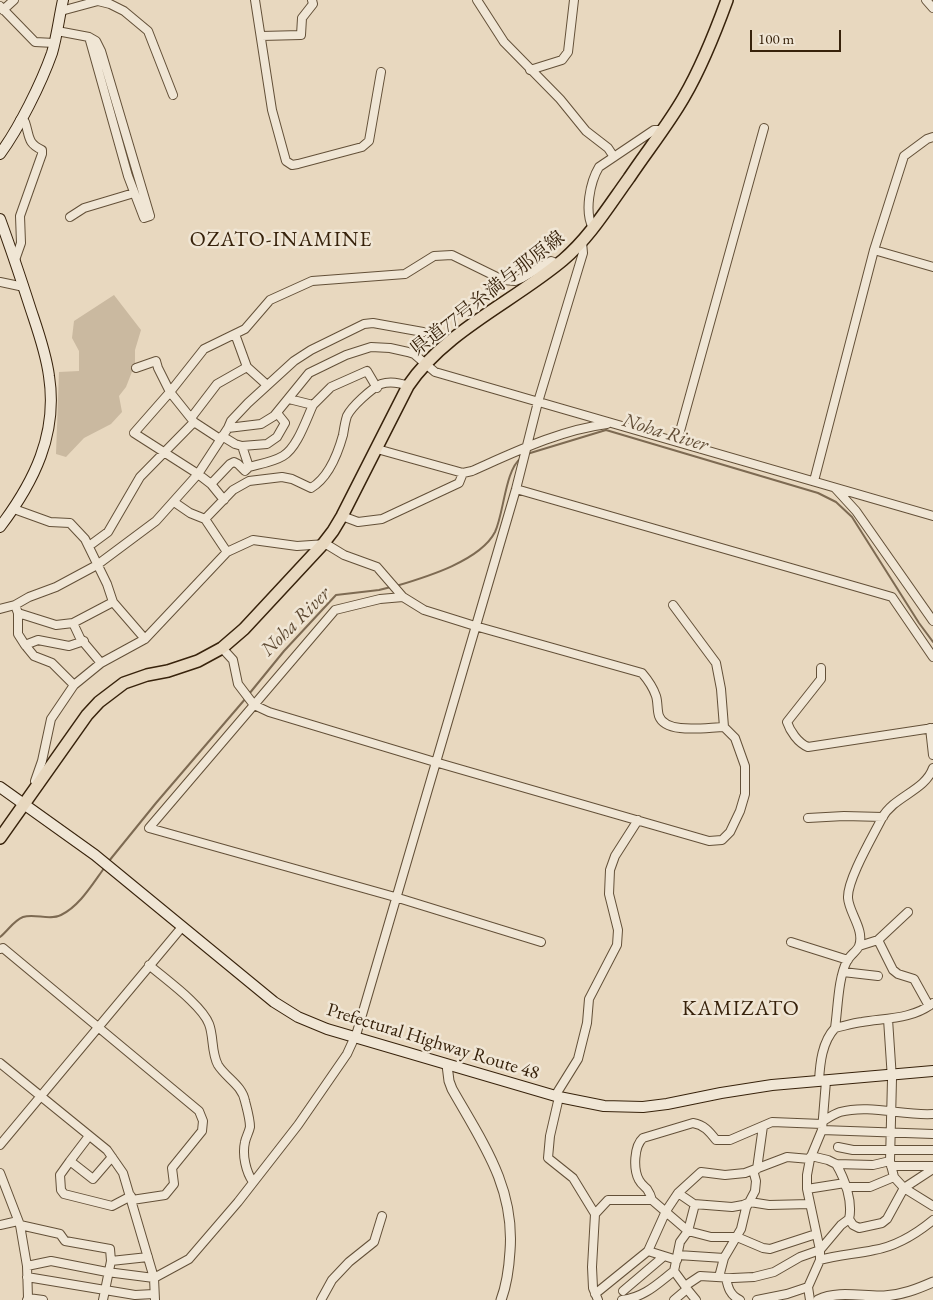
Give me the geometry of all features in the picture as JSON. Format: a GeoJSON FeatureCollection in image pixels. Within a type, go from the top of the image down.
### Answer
{"type":"FeatureCollection","features":[{"type":"Feature","properties":{"kind":"main road","name":"県道77号糸満与那原線"},"geometry":{"type":"LineString","coordinates":[[0,838],[87,715],[112,690],[137,678],[168,671],[198,661],[222,648],[244,629],[323,544],[342,516],[408,386],[425,364],[475,322],[558,264],[582,242],[593,228],[663,130],[683,98],[699,69],[727,0]]}},
{"type":"Feature","properties":{"kind":"main road"},"geometry":{"type":"LineString","coordinates":[[0,154],[42,78],[54,43],[62,5]]}},
{"type":"Feature","properties":{"kind":"main road"},"geometry":{"type":"LineString","coordinates":[[0,219],[45,355],[50,377],[51,409],[46,438],[38,466],[14,509],[0,527]]}},
{"type":"Feature","properties":{"kind":"main road","name":"Prefectural Highway Route 48"},"geometry":{"type":"LineString","coordinates":[[0,787],[95,855],[261,992],[288,1011],[317,1026],[355,1038],[557,1097],[604,1106],[643,1107],[765,1086],[933,1071]]}},
{"type":"Feature","properties":{"kind":"street"},"geometry":{"type":"LineString","coordinates":[[14,0],[2,8],[35,42],[54,43]]}},
{"type":"Feature","properties":{"kind":"street"},"geometry":{"type":"LineString","coordinates":[[255,0],[272,110],[286,161],[292,165],[362,147],[369,141],[381,72]]}},
{"type":"Feature","properties":{"kind":"street"},"geometry":{"type":"LineString","coordinates":[[261,36],[300,35],[302,18],[313,4],[312,0]]}},
{"type":"Feature","properties":{"kind":"street"},"geometry":{"type":"LineString","coordinates":[[477,0],[504,42],[560,99],[586,131],[608,148],[614,157]]}},
{"type":"Feature","properties":{"kind":"street"},"geometry":{"type":"LineString","coordinates":[[530,70],[562,60],[568,52],[574,0]]}},
{"type":"Feature","properties":{"kind":"street"},"geometry":{"type":"LineString","coordinates":[[926,0],[933,8]]}},
{"type":"Feature","properties":{"kind":"street"},"geometry":{"type":"LineString","coordinates":[[62,5],[98,1],[110,4],[124,11],[148,31],[173,95]]}},
{"type":"Feature","properties":{"kind":"street"},"geometry":{"type":"LineString","coordinates":[[57,30],[89,37],[96,41],[104,56],[150,216],[144,218],[128,176],[89,37]]}},
{"type":"Feature","properties":{"kind":"street"},"geometry":{"type":"LineString","coordinates":[[14,260],[21,244],[20,216],[42,154],[42,150],[31,144],[24,122],[20,120]]}},
{"type":"Feature","properties":{"kind":"street"},"geometry":{"type":"LineString","coordinates":[[677,442],[764,128]]}},
{"type":"Feature","properties":{"kind":"street"},"geometry":{"type":"LineString","coordinates":[[593,228],[590,222],[592,182],[600,167],[654,130],[663,130]]}},
{"type":"Feature","properties":{"kind":"street"},"geometry":{"type":"LineString","coordinates":[[814,481],[874,250],[904,156],[927,139],[933,137]]}},
{"type":"Feature","properties":{"kind":"street"},"geometry":{"type":"LineString","coordinates":[[70,217],[84,208],[134,193]]}},
{"type":"Feature","properties":{"kind":"street"},"geometry":{"type":"LineString","coordinates":[[27,1266],[51,1261],[107,1272],[154,1278],[189,1259],[298,1125],[347,1054],[355,1038],[516,489],[538,402],[583,253],[582,242]]}},
{"type":"Feature","properties":{"kind":"street"},"geometry":{"type":"LineString","coordinates":[[874,250],[933,267]]}},
{"type":"Feature","properties":{"kind":"street"},"geometry":{"type":"LineString","coordinates":[[224,500],[211,484],[198,474],[134,433],[204,349],[245,330],[270,300],[312,281],[406,274],[434,256],[452,255],[508,281],[522,278],[551,260],[558,264]]}},
{"type":"Feature","properties":{"kind":"street"},"geometry":{"type":"LineString","coordinates":[[0,282],[24,287]]}},
{"type":"Feature","properties":{"kind":"street"},"geometry":{"type":"LineString","coordinates":[[0,609],[15,605],[29,597],[56,587],[98,565],[156,521],[198,474],[228,428],[231,420],[294,361],[311,350],[364,324],[373,323],[423,332]]}},
{"type":"Feature","properties":{"kind":"street"},"geometry":{"type":"LineString","coordinates":[[235,334],[247,367],[267,386]]}},
{"type":"Feature","properties":{"kind":"street"},"geometry":{"type":"LineString","coordinates":[[228,428],[262,424],[277,413],[309,373],[346,355],[371,347],[390,348],[414,354],[435,372],[933,516]]}},
{"type":"Feature","properties":{"kind":"street"},"geometry":{"type":"LineString","coordinates":[[136,368],[156,361],[170,392],[192,420],[235,444],[242,446],[267,444],[278,437],[285,423],[277,413]]}},
{"type":"Feature","properties":{"kind":"street"},"geometry":{"type":"LineString","coordinates":[[89,546],[108,532],[140,476],[192,420],[217,384],[247,367]]}},
{"type":"Feature","properties":{"kind":"street"},"geometry":{"type":"LineString","coordinates":[[211,484],[234,462],[247,469],[285,455],[293,447],[314,405],[331,387],[367,371],[376,388]]}},
{"type":"Feature","properties":{"kind":"street"},"geometry":{"type":"LineString","coordinates":[[204,519],[233,490],[249,481],[282,477],[292,479],[311,488],[315,486],[324,476],[334,458],[347,417],[353,406],[382,384],[400,383],[408,386]]}},
{"type":"Feature","properties":{"kind":"street"},"geometry":{"type":"LineString","coordinates":[[289,399],[314,405]]}},
{"type":"Feature","properties":{"kind":"street"},"geometry":{"type":"LineString","coordinates":[[377,448],[463,473],[472,471],[527,446],[590,426],[611,423]]}},
{"type":"Feature","properties":{"kind":"street"},"geometry":{"type":"LineString","coordinates":[[242,446],[249,481]]}},
{"type":"Feature","properties":{"kind":"street"},"geometry":{"type":"LineString","coordinates":[[342,516],[358,522],[382,519],[459,483],[463,473]]}},
{"type":"Feature","properties":{"kind":"street"},"geometry":{"type":"LineString","coordinates":[[834,487],[856,511],[933,621]]}},
{"type":"Feature","properties":{"kind":"street"},"geometry":{"type":"LineString","coordinates":[[516,489],[892,597],[933,657]]}},
{"type":"Feature","properties":{"kind":"street"},"geometry":{"type":"LineString","coordinates":[[174,502],[190,513],[204,519],[227,552]]}},
{"type":"Feature","properties":{"kind":"street"},"geometry":{"type":"LineString","coordinates":[[14,509],[44,520],[70,524],[85,539],[89,546],[107,584],[113,602],[145,639]]}},
{"type":"Feature","properties":{"kind":"street"},"geometry":{"type":"LineString","coordinates":[[39,785],[35,781],[42,761],[51,720],[74,685],[101,663],[145,639],[227,552],[253,540],[297,546],[326,544],[344,555],[377,567],[403,597],[424,610],[642,673],[652,684],[658,715],[667,725],[681,729],[724,727]]}},
{"type":"Feature","properties":{"kind":"street"},"geometry":{"type":"LineString","coordinates":[[403,597],[380,599],[335,610],[149,828],[395,897],[541,942]]}},
{"type":"Feature","properties":{"kind":"street"},"geometry":{"type":"LineString","coordinates":[[18,613],[56,625],[73,624],[113,602]]}},
{"type":"Feature","properties":{"kind":"street"},"geometry":{"type":"LineString","coordinates":[[222,648],[233,660],[238,684],[254,705],[269,712],[709,841],[722,840],[730,832],[740,811],[745,794],[745,766],[735,738],[724,727],[721,689],[716,664],[673,604]]}},
{"type":"Feature","properties":{"kind":"street"},"geometry":{"type":"LineString","coordinates":[[15,605],[18,613],[18,634],[25,644],[34,656],[52,663],[74,685]]}},
{"type":"Feature","properties":{"kind":"street"},"geometry":{"type":"LineString","coordinates":[[73,624],[80,638],[101,663]]}},
{"type":"Feature","properties":{"kind":"street"},"geometry":{"type":"LineString","coordinates":[[25,644],[38,640],[69,646],[84,641]]}},
{"type":"Feature","properties":{"kind":"street"},"geometry":{"type":"LineString","coordinates":[[821,668],[820,679],[787,722],[789,730],[804,745],[808,747],[932,728],[933,756]]}},
{"type":"Feature","properties":{"kind":"street"},"geometry":{"type":"LineString","coordinates":[[859,946],[859,932],[848,899],[849,887],[863,854],[888,809],[924,782],[931,775],[933,768]]}},
{"type":"Feature","properties":{"kind":"street"},"geometry":{"type":"LineString","coordinates":[[808,818],[844,816],[883,817]]}},
{"type":"Feature","properties":{"kind":"street"},"geometry":{"type":"LineString","coordinates":[[638,820],[615,856],[610,870],[608,894],[618,930],[617,945],[589,999],[587,1023],[578,1059],[557,1097],[548,1158],[573,1178],[595,1214],[592,1267],[593,1288],[597,1297],[614,1279],[648,1251],[666,1211],[678,1194],[701,1172],[725,1175],[745,1173],[788,1157],[828,1160],[836,1164],[891,1164],[933,1168]]}},
{"type":"Feature","properties":{"kind":"street"},"geometry":{"type":"LineString","coordinates":[[810,1300],[808,1287],[820,1260],[820,1250],[807,1189],[807,1176],[822,1125],[822,1081],[825,1045],[835,1028],[843,972],[848,960],[859,946],[878,940],[908,912]]}},
{"type":"Feature","properties":{"kind":"street"},"geometry":{"type":"LineString","coordinates":[[0,1145],[182,927]]}},
{"type":"Feature","properties":{"kind":"street"},"geometry":{"type":"LineString","coordinates":[[835,1028],[860,1022],[908,1016],[931,1005],[914,979],[898,974],[893,970],[878,940]]}},
{"type":"Feature","properties":{"kind":"street"},"geometry":{"type":"LineString","coordinates":[[791,942],[848,960]]}},
{"type":"Feature","properties":{"kind":"street"},"geometry":{"type":"LineString","coordinates":[[0,949],[3,948],[199,1111],[203,1121],[202,1131],[172,1168],[174,1184],[165,1194],[132,1198],[112,1206],[64,1194],[61,1190],[60,1175],[89,1136]]}},
{"type":"Feature","properties":{"kind":"street"},"geometry":{"type":"LineString","coordinates":[[149,965],[201,1010],[209,1022],[217,1062],[224,1073],[239,1087],[245,1098],[250,1128],[245,1144],[244,1156],[249,1177],[253,1182]]}},
{"type":"Feature","properties":{"kind":"street"},"geometry":{"type":"LineString","coordinates":[[843,972],[878,976]]}},
{"type":"Feature","properties":{"kind":"street"},"geometry":{"type":"LineString","coordinates":[[888,1019],[892,1075],[889,1150],[894,1177],[904,1188],[933,1206]]}},
{"type":"Feature","properties":{"kind":"street"},"geometry":{"type":"LineString","coordinates":[[0,1063],[107,1150],[123,1173],[132,1198],[154,1278],[154,1297],[27,1277]]}},
{"type":"Feature","properties":{"kind":"street"},"geometry":{"type":"LineString","coordinates":[[447,1065],[452,1089],[490,1156],[503,1186],[509,1214],[511,1240],[508,1274],[501,1300]]}},
{"type":"Feature","properties":{"kind":"street"},"geometry":{"type":"LineString","coordinates":[[822,1125],[839,1112],[857,1110],[933,1114]]}},
{"type":"Feature","properties":{"kind":"street"},"geometry":{"type":"LineString","coordinates":[[816,1234],[770,1249],[736,1237],[711,1237],[688,1231],[652,1200],[648,1190],[640,1182],[636,1175],[635,1152],[637,1145],[643,1138],[693,1123],[701,1124],[716,1140],[730,1140],[772,1122],[822,1125],[890,1133],[933,1134]]}},
{"type":"Feature","properties":{"kind":"street"},"geometry":{"type":"LineString","coordinates":[[740,1300],[729,1291],[722,1277],[724,1258],[741,1229],[746,1208],[755,1191],[755,1169],[763,1126]]}},
{"type":"Feature","properties":{"kind":"street"},"geometry":{"type":"LineString","coordinates":[[838,1147],[853,1150],[933,1150]]}},
{"type":"Feature","properties":{"kind":"street"},"geometry":{"type":"LineString","coordinates":[[70,1162],[93,1179],[112,1157]]}},
{"type":"Feature","properties":{"kind":"street"},"geometry":{"type":"LineString","coordinates":[[836,1164],[845,1185],[850,1213],[849,1220],[859,1228],[882,1223],[887,1219],[904,1188],[933,1168]]}},
{"type":"Feature","properties":{"kind":"street"},"geometry":{"type":"LineString","coordinates":[[0,1173],[19,1223],[27,1266],[28,1299],[43,1300]]}},
{"type":"Feature","properties":{"kind":"street"},"geometry":{"type":"LineString","coordinates":[[807,1189],[845,1185],[870,1187],[894,1177]]}},
{"type":"Feature","properties":{"kind":"street"},"geometry":{"type":"LineString","coordinates":[[678,1194],[686,1201],[695,1204],[732,1207],[750,1202],[769,1205],[810,1204]]}},
{"type":"Feature","properties":{"kind":"street"},"geometry":{"type":"LineString","coordinates":[[595,1214],[608,1200],[652,1200]]}},
{"type":"Feature","properties":{"kind":"street"},"geometry":{"type":"LineString","coordinates":[[614,1279],[627,1300],[636,1298],[650,1290],[674,1271],[680,1242],[688,1231],[695,1204]]}},
{"type":"Feature","properties":{"kind":"street"},"geometry":{"type":"LineString","coordinates":[[321,1300],[332,1280],[349,1262],[374,1242],[382,1216]]}},
{"type":"Feature","properties":{"kind":"street"},"geometry":{"type":"LineString","coordinates":[[674,1300],[700,1276],[754,1277],[774,1272],[820,1250],[841,1225],[849,1220]]}},
{"type":"Feature","properties":{"kind":"street"},"geometry":{"type":"LineString","coordinates":[[820,1260],[841,1254],[875,1250],[901,1242],[919,1232],[933,1220]]}},
{"type":"Feature","properties":{"kind":"street"},"geometry":{"type":"LineString","coordinates":[[0,1225],[19,1223],[60,1234],[65,1241],[110,1249],[111,1261],[107,1272],[103,1300]]}},
{"type":"Feature","properties":{"kind":"street"},"geometry":{"type":"LineString","coordinates":[[648,1251],[663,1257],[724,1258]]}},
{"type":"Feature","properties":{"kind":"street"},"geometry":{"type":"LineString","coordinates":[[111,1261],[148,1257]]}},
{"type":"Feature","properties":{"kind":"street"},"geometry":{"type":"LineString","coordinates":[[623,1291],[663,1257]]}},
{"type":"Feature","properties":{"kind":"street"},"geometry":{"type":"LineString","coordinates":[[674,1271],[696,1300]]}},
{"type":"Feature","properties":{"kind":"street"},"geometry":{"type":"LineString","coordinates":[[818,1300],[823,1297],[837,1295],[884,1298],[933,1282]]}},
{"type":"Feature","properties":{"kind":"street"},"geometry":{"type":"LineString","coordinates":[[757,1300],[787,1294],[808,1287]]}},
{"type":"Feature","properties":{"kind":"shaded area"},"geometry":{"type":"Polygon","coordinates":[[[114,295],[141,330],[135,350],[135,364],[126,387],[119,396],[122,412],[111,424],[84,438],[66,457],[56,454],[59,372],[79,371],[79,351],[72,338],[74,321],[114,295]]]}},
{"type":"Feature","properties":{"kind":"waterway","name":"Noha River"},"geometry":{"type":"LineString","coordinates":[[527,454],[606,430],[818,493],[836,502],[852,517],[933,642]]}},
{"type":"Feature","properties":{"kind":"waterway","name":"Noha River"},"geometry":{"type":"LineString","coordinates":[[396,586],[437,573],[465,559],[488,542],[498,524],[511,472],[521,458]]}},
{"type":"Feature","properties":{"kind":"waterway","name":"Noha River"},"geometry":{"type":"LineString","coordinates":[[249,694],[284,651],[336,595],[391,587]]}},
{"type":"Feature","properties":{"kind":"waterway","name":"Noha River"},"geometry":{"type":"LineString","coordinates":[[109,861],[246,698]]}},
{"type":"Feature","properties":{"kind":"waterway","name":"Noha River"},"geometry":{"type":"LineString","coordinates":[[0,937],[16,921],[23,917],[56,917],[68,911],[86,894],[105,867]]}},
{"type":"Feature","properties":{"kind":"district","name":"OZATO-INAMINE"},"geometry":{"type":"Point","coordinates":[281,240]}},
{"type":"Feature","properties":{"kind":"district","name":"KAMIZATO"},"geometry":{"type":"Point","coordinates":[741,1009]}}]}
